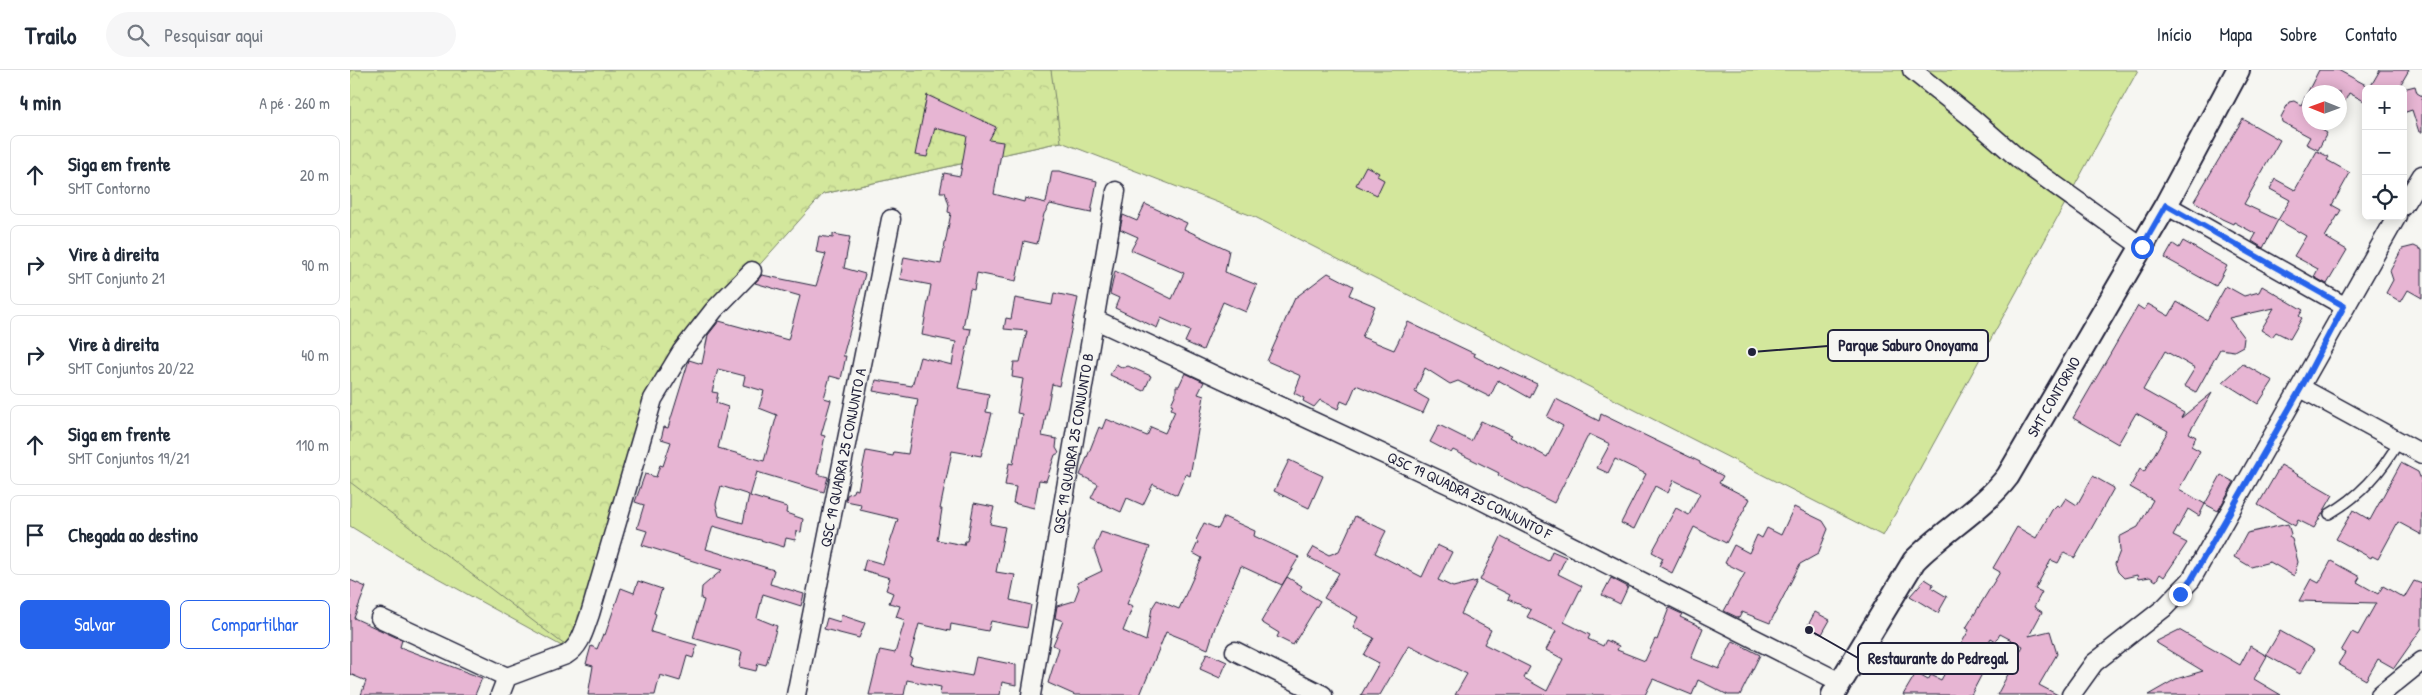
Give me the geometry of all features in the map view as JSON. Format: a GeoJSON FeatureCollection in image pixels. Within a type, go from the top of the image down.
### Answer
{"type":"FeatureCollection","features":[{"type":"Feature","properties":{"kind":"street"},"geometry":{"type":"LineString","coordinates":[[1912,70],[1972,118],[2020,160],[2142,247]]}},
{"type":"Feature","properties":{"kind":"street","name":"SMT CONTORNO"},"geometry":{"type":"LineString","coordinates":[[1837,688],[1914,561],[1927,546],[1996,491],[2008,476],[2166,205],[2238,70]]}},
{"type":"Feature","properties":{"kind":"street"},"geometry":{"type":"LineString","coordinates":[[2407,199],[2422,174]]}},
{"type":"Feature","properties":{"kind":"street","name":"QSC 19 QUADRA 25 CONJUNTO B"},"geometry":{"type":"LineString","coordinates":[[1030,695],[1116,191]]}},
{"type":"Feature","properties":{"kind":"street"},"geometry":{"type":"LineString","coordinates":[[2166,205],[2344,306]]}},
{"type":"Feature","properties":{"kind":"street","name":"QSC 19 QUADRA 25 CONJUNTO A"},"geometry":{"type":"LineString","coordinates":[[796,695],[891,220]]}},
{"type":"Feature","properties":{"kind":"street"},"geometry":{"type":"LineString","coordinates":[[2071,695],[2094,663],[2164,608],[2191,580],[2301,388],[2344,306],[2395,220]]}},
{"type":"Feature","properties":{"kind":"street"},"geometry":{"type":"LineString","coordinates":[[380,618],[507,677],[566,655],[574,650],[590,614],[653,400],[682,351],[714,310],[752,271]]}},
{"type":"Feature","properties":{"kind":"street","name":"QSC 19 QUADRA 25 CONJUNTO F"},"geometry":{"type":"LineString","coordinates":[[1094,319],[1469,494],[1837,688]]}},
{"type":"Feature","properties":{"kind":"street"},"geometry":{"type":"LineString","coordinates":[[2301,388],[2422,454]]}},
{"type":"Feature","properties":{"kind":"street"},"geometry":{"type":"LineString","coordinates":[[1235,651],[1323,695]]}},
{"type":"Feature","properties":{"kind":"street"},"geometry":{"type":"LineString","coordinates":[[2380,695],[2422,661]]}},
{"type":"Feature","properties":{"kind":"street"},"geometry":{"type":"LineString","coordinates":[[500,695],[507,677]]}},
{"type":"Feature","properties":{"kind":"lane"},"geometry":{"type":"LineString","coordinates":[[2329,514],[2346,504],[2367,484],[2388,461],[2399,441]]}},
{"type":"Feature","properties":{"kind":"green space"},"geometry":{"type":"Polygon","coordinates":[[[350,70],[2138,70],[1883,536],[1255,217],[1061,142],[823,194],[693,316],[650,387],[578,655],[405,560],[350,526],[350,70]]]}},
{"type":"Feature","properties":{"kind":"green space"},"geometry":{"type":"Polygon","coordinates":[[[350,70],[1051,70],[1061,142],[823,194],[650,387],[578,655],[350,482],[350,70]]]}},
{"type":"Feature","properties":{"kind":"building"},"geometry":{"type":"Polygon","coordinates":[[[2319,70],[2338,70],[2366,85],[2362,85],[2362,100],[2349,93],[2347,97],[2347,85],[2311,85],[2319,70]]]}},
{"type":"Feature","properties":{"kind":"building"},"geometry":{"type":"Polygon","coordinates":[[[2380,70],[2409,70],[2400,85],[2371,85],[2380,70]]]}},
{"type":"Feature","properties":{"kind":"building"},"geometry":{"type":"Polygon","coordinates":[[[2415,86],[2417,93],[2422,96],[2422,132],[2419,132],[2412,110],[2407,112],[2407,88],[2415,86]]]}},
{"type":"Feature","properties":{"kind":"building"},"geometry":{"type":"Polygon","coordinates":[[[927,95],[996,127],[989,140],[1003,142],[994,194],[1024,202],[1025,198],[1046,203],[1052,171],[1059,171],[1097,181],[1091,213],[1050,204],[1044,214],[1037,244],[1024,241],[1016,281],[977,273],[974,290],[970,289],[963,328],[971,329],[958,388],[989,394],[986,412],[992,413],[981,456],[952,451],[940,509],[942,509],[937,540],[964,545],[965,541],[967,541],[974,503],[994,507],[990,524],[1005,527],[996,572],[1015,575],[1010,600],[1031,605],[1027,628],[991,621],[988,631],[951,624],[950,631],[919,624],[910,657],[912,658],[910,664],[972,676],[976,657],[1016,665],[1016,685],[1002,682],[1000,695],[940,695],[941,687],[907,680],[904,695],[869,695],[880,650],[895,653],[905,620],[896,617],[900,606],[889,603],[893,593],[886,590],[890,578],[863,570],[866,559],[883,564],[898,519],[860,510],[861,504],[846,501],[847,495],[853,492],[854,489],[858,490],[866,451],[893,456],[894,452],[908,454],[918,399],[873,391],[876,380],[912,386],[920,357],[952,365],[956,342],[922,335],[931,285],[900,279],[904,257],[941,264],[951,213],[948,212],[949,205],[945,192],[940,192],[944,173],[960,176],[967,136],[935,128],[927,157],[915,155],[927,95]]]}},
{"type":"Feature","properties":{"kind":"building"},"geometry":{"type":"Polygon","coordinates":[[[2294,101],[2301,105],[2302,103],[2302,130],[2322,130],[2327,133],[2318,150],[2306,144],[2310,137],[2282,122],[2281,117],[2289,102],[2294,101]]]}},
{"type":"Feature","properties":{"kind":"building"},"geometry":{"type":"Polygon","coordinates":[[[2243,119],[2280,140],[2244,204],[2278,220],[2263,248],[2252,241],[2256,234],[2234,222],[2233,224],[2222,219],[2194,201],[2243,119]]]}},
{"type":"Feature","properties":{"kind":"building"},"geometry":{"type":"Polygon","coordinates":[[[2317,151],[2329,157],[2327,160],[2350,173],[2332,205],[2341,210],[2325,237],[2347,250],[2327,284],[2314,277],[2318,269],[2294,256],[2306,236],[2278,220],[2290,200],[2270,189],[2275,179],[2295,190],[2317,151]]]}},
{"type":"Feature","properties":{"kind":"building"},"geometry":{"type":"Polygon","coordinates":[[[1366,166],[1379,173],[1377,176],[1384,180],[1377,195],[1356,185],[1366,166]]]}},
{"type":"Feature","properties":{"kind":"building"},"geometry":{"type":"Polygon","coordinates":[[[1145,204],[1187,223],[1184,229],[1229,250],[1225,272],[1257,285],[1246,312],[1223,302],[1203,350],[1185,342],[1190,331],[1161,318],[1157,328],[1115,308],[1119,298],[1110,294],[1115,271],[1172,299],[1184,273],[1131,250],[1138,237],[1120,229],[1123,215],[1137,221],[1145,204]]]}},
{"type":"Feature","properties":{"kind":"building"},"geometry":{"type":"Polygon","coordinates":[[[833,234],[850,237],[844,268],[865,274],[843,356],[846,356],[841,379],[830,376],[824,398],[831,400],[821,435],[825,436],[817,474],[828,477],[824,492],[757,472],[750,496],[787,507],[786,513],[803,519],[801,532],[797,531],[795,540],[786,538],[784,547],[713,526],[706,549],[774,570],[770,584],[804,594],[801,606],[763,594],[757,618],[777,626],[766,665],[758,663],[756,671],[739,667],[742,652],[693,638],[704,600],[701,599],[702,587],[722,570],[642,545],[647,531],[637,528],[644,505],[635,502],[645,474],[656,477],[660,465],[663,466],[671,442],[661,439],[664,427],[668,428],[689,360],[702,364],[708,335],[719,321],[788,340],[800,296],[755,283],[762,275],[816,286],[826,254],[816,252],[819,236],[833,238],[833,234]],[[718,369],[712,392],[718,393],[716,403],[728,407],[718,448],[764,461],[777,415],[759,408],[764,391],[743,385],[745,376],[718,369]],[[721,486],[716,504],[719,516],[743,523],[749,495],[721,486]]]}},
{"type":"Feature","properties":{"kind":"building"},"geometry":{"type":"Polygon","coordinates":[[[2183,241],[2227,266],[2216,286],[2165,258],[2173,244],[2179,248],[2183,241]]]}},
{"type":"Feature","properties":{"kind":"building"},"geometry":{"type":"Polygon","coordinates":[[[2414,246],[2422,250],[2422,298],[2408,290],[2401,302],[2386,293],[2393,280],[2390,271],[2402,249],[2414,246]]]}},
{"type":"Feature","properties":{"kind":"building"},"geometry":{"type":"Polygon","coordinates":[[[1328,273],[1353,286],[1349,295],[1375,306],[1362,337],[1394,350],[1408,322],[1475,354],[1474,356],[1499,369],[1500,367],[1537,384],[1530,398],[1498,380],[1490,397],[1458,381],[1450,384],[1425,368],[1415,392],[1429,400],[1423,413],[1356,385],[1348,404],[1341,401],[1338,409],[1320,400],[1314,407],[1303,401],[1304,398],[1294,393],[1301,376],[1267,361],[1295,298],[1328,273]]]}},
{"type":"Feature","properties":{"kind":"building"},"geometry":{"type":"Polygon","coordinates":[[[2226,286],[2244,296],[2259,292],[2262,286],[2303,310],[2299,316],[2302,318],[2290,339],[2276,332],[2272,337],[2261,330],[2274,308],[2229,318],[2244,338],[2243,346],[2234,351],[2220,349],[2196,392],[2184,386],[2195,368],[2165,351],[2143,390],[2184,413],[2181,418],[2212,393],[2189,433],[2196,437],[2191,446],[2200,451],[2179,489],[2205,504],[2199,516],[2188,509],[2173,536],[2187,543],[2164,577],[2160,574],[2156,581],[2150,577],[2138,579],[2137,575],[2124,578],[2118,572],[2115,564],[2120,551],[2119,537],[2138,527],[2153,500],[2130,487],[2140,469],[2144,472],[2168,431],[2136,413],[2118,444],[2073,418],[2138,306],[2144,310],[2148,304],[2169,316],[2177,302],[2207,320],[2226,286]]]}},
{"type":"Feature","properties":{"kind":"building"},"geometry":{"type":"Polygon","coordinates":[[[1054,293],[1078,298],[1059,386],[1052,384],[1042,436],[1057,439],[1056,448],[1059,453],[1055,455],[1046,481],[1039,480],[1034,508],[1013,503],[1016,487],[1005,485],[1009,463],[1013,464],[1022,414],[1017,413],[1023,379],[1012,377],[1014,362],[1020,362],[1027,331],[1004,329],[1006,318],[1011,319],[1015,298],[1052,305],[1054,293]]]}},
{"type":"Feature","properties":{"kind":"building"},"geometry":{"type":"Polygon","coordinates":[[[1116,364],[1123,368],[1128,366],[1151,376],[1144,391],[1110,375],[1116,364]]]}},
{"type":"Feature","properties":{"kind":"building"},"geometry":{"type":"Polygon","coordinates":[[[2243,364],[2273,381],[2258,404],[2223,382],[2243,364]]]}},
{"type":"Feature","properties":{"kind":"building"},"geometry":{"type":"Polygon","coordinates":[[[1185,373],[1204,382],[1198,394],[1204,396],[1190,476],[1186,474],[1177,495],[1153,484],[1143,505],[1127,498],[1121,512],[1091,498],[1098,484],[1080,475],[1099,427],[1102,429],[1106,419],[1147,436],[1151,427],[1165,433],[1175,411],[1171,409],[1173,405],[1171,404],[1176,393],[1176,386],[1179,386],[1185,373]]]}},
{"type":"Feature","properties":{"kind":"building"},"geometry":{"type":"Polygon","coordinates":[[[1556,399],[1599,421],[1601,414],[1700,462],[1700,464],[1723,476],[1719,483],[1750,499],[1726,543],[1694,527],[1672,573],[1659,566],[1663,558],[1652,552],[1676,508],[1689,515],[1700,493],[1674,480],[1668,493],[1655,486],[1634,529],[1621,523],[1646,474],[1615,459],[1608,473],[1597,468],[1610,444],[1589,434],[1554,503],[1453,450],[1451,453],[1430,442],[1439,425],[1471,441],[1481,421],[1512,435],[1510,437],[1547,457],[1563,426],[1547,417],[1556,399]]]}},
{"type":"Feature","properties":{"kind":"building"},"geometry":{"type":"Polygon","coordinates":[[[1289,460],[1323,476],[1309,508],[1274,491],[1289,460]]]}},
{"type":"Feature","properties":{"kind":"building"},"geometry":{"type":"Polygon","coordinates":[[[2401,463],[2418,472],[2422,482],[2422,535],[2398,522],[2378,559],[2372,556],[2371,558],[2336,539],[2353,510],[2370,520],[2401,463]]]}},
{"type":"Feature","properties":{"kind":"building"},"geometry":{"type":"Polygon","coordinates":[[[2281,465],[2333,495],[2314,528],[2298,520],[2295,526],[2258,505],[2281,465]]]}},
{"type":"Feature","properties":{"kind":"building"},"geometry":{"type":"Polygon","coordinates":[[[2221,475],[2234,482],[2218,511],[2205,504],[2221,475]]]}},
{"type":"Feature","properties":{"kind":"building"},"geometry":{"type":"Polygon","coordinates":[[[2093,476],[2114,488],[2075,558],[2064,552],[2058,563],[2051,560],[2035,589],[2042,592],[2034,607],[2042,612],[2029,636],[2050,631],[2057,654],[2039,685],[2058,695],[1997,695],[2023,646],[2000,634],[1996,641],[1991,638],[1974,667],[1983,672],[1971,695],[1903,695],[1916,673],[1928,680],[1931,675],[1941,680],[1969,630],[1966,628],[2000,572],[1993,568],[2017,527],[2036,538],[2052,510],[2057,505],[2060,507],[2066,498],[2077,505],[2093,476]]]}},
{"type":"Feature","properties":{"kind":"building"},"geometry":{"type":"Polygon","coordinates":[[[1794,507],[1823,521],[1828,529],[1818,554],[1800,564],[1770,623],[1742,612],[1739,618],[1724,611],[1745,573],[1725,563],[1734,545],[1749,553],[1757,535],[1762,538],[1767,528],[1781,535],[1794,507]]]}},
{"type":"Feature","properties":{"kind":"building"},"geometry":{"type":"Polygon","coordinates":[[[1355,516],[1386,531],[1375,553],[1422,577],[1437,545],[1452,552],[1438,580],[1453,587],[1477,581],[1461,614],[1491,630],[1484,644],[1530,667],[1524,678],[1547,691],[1563,659],[1546,650],[1556,631],[1527,617],[1531,610],[1508,599],[1510,595],[1480,580],[1501,537],[1548,561],[1552,551],[1566,557],[1558,574],[1582,586],[1564,622],[1590,635],[1588,639],[1603,646],[1606,640],[1619,646],[1617,650],[1645,661],[1655,639],[1657,640],[1669,608],[1682,614],[1680,617],[1703,628],[1691,658],[1719,669],[1733,641],[1760,655],[1740,695],[1728,695],[1698,680],[1692,695],[1653,679],[1645,695],[1455,695],[1467,674],[1409,645],[1380,695],[1361,695],[1379,663],[1364,655],[1374,638],[1353,627],[1358,617],[1324,598],[1339,573],[1308,557],[1314,547],[1329,555],[1339,551],[1355,516]]]}},
{"type":"Feature","properties":{"kind":"building"},"geometry":{"type":"Polygon","coordinates":[[[1224,517],[1255,531],[1254,536],[1299,557],[1282,585],[1241,566],[1216,624],[1208,649],[1166,632],[1140,695],[1075,695],[1048,683],[1059,648],[1053,645],[1063,621],[1055,618],[1057,606],[1074,601],[1079,588],[1077,583],[1102,571],[1094,549],[1101,532],[1150,547],[1127,604],[1133,606],[1123,631],[1146,641],[1152,608],[1157,600],[1179,609],[1202,558],[1193,553],[1198,542],[1196,540],[1204,523],[1218,529],[1224,517]]]}},
{"type":"Feature","properties":{"kind":"building"},"geometry":{"type":"Polygon","coordinates":[[[2288,524],[2291,534],[2289,537],[2292,539],[2298,562],[2294,576],[2270,562],[2251,567],[2234,557],[2247,533],[2288,524]]]}},
{"type":"Feature","properties":{"kind":"building"},"geometry":{"type":"Polygon","coordinates":[[[2331,561],[2360,577],[2357,582],[2378,594],[2383,586],[2404,598],[2414,581],[2422,584],[2422,628],[2394,668],[2378,659],[2366,680],[2338,664],[2345,653],[2341,651],[2352,632],[2358,635],[2376,603],[2299,601],[2311,579],[2319,583],[2331,561]]]}},
{"type":"Feature","properties":{"kind":"building"},"geometry":{"type":"Polygon","coordinates":[[[1287,577],[1302,586],[1300,589],[1320,601],[1293,645],[1277,637],[1279,633],[1261,622],[1287,577]]]}},
{"type":"Feature","properties":{"kind":"building"},"geometry":{"type":"Polygon","coordinates":[[[1611,578],[1628,587],[1620,604],[1602,595],[1611,578]]]}},
{"type":"Feature","properties":{"kind":"building"},"geometry":{"type":"Polygon","coordinates":[[[1925,579],[1933,584],[1932,588],[1947,597],[1938,613],[1910,596],[1925,579]]]}},
{"type":"Feature","properties":{"kind":"building"},"geometry":{"type":"Polygon","coordinates":[[[350,580],[366,587],[354,618],[402,640],[400,647],[482,678],[475,695],[361,695],[366,681],[350,674],[350,580]]]}},
{"type":"Feature","properties":{"kind":"building"},"geometry":{"type":"Polygon","coordinates":[[[638,581],[662,589],[654,613],[656,614],[651,632],[697,645],[693,658],[687,656],[680,681],[660,675],[655,695],[588,695],[593,666],[586,664],[591,646],[597,649],[603,634],[605,635],[621,588],[634,593],[638,581]]]}},
{"type":"Feature","properties":{"kind":"building"},"geometry":{"type":"Polygon","coordinates":[[[1815,612],[1830,620],[1822,634],[1807,627],[1815,612]]]}},
{"type":"Feature","properties":{"kind":"building"},"geometry":{"type":"Polygon","coordinates":[[[841,615],[865,623],[859,638],[824,629],[827,618],[840,622],[841,615]]]}},
{"type":"Feature","properties":{"kind":"building"},"geometry":{"type":"Polygon","coordinates":[[[2179,630],[2240,665],[2250,646],[2267,656],[2254,679],[2281,695],[2148,695],[2176,679],[2203,671],[2155,642],[2179,630]]]}},
{"type":"Feature","properties":{"kind":"building"},"geometry":{"type":"Polygon","coordinates":[[[2280,631],[2314,650],[2300,674],[2266,655],[2280,631]]]}},
{"type":"Feature","properties":{"kind":"building"},"geometry":{"type":"Polygon","coordinates":[[[1207,653],[1227,662],[1220,678],[1200,669],[1207,653]]]}},
{"type":"Feature","properties":{"kind":"place","name":"Parque Saburo Onoyama"},"geometry":{"type":"Point","coordinates":[1752,352]}},
{"type":"Feature","properties":{"kind":"place","name":"Restaurante do Pedregal"},"geometry":{"type":"Point","coordinates":[1809,630]}},
{"type":"Feature","properties":{"kind":"route"},"geometry":{"type":"LineString","coordinates":[[2142,247],[2166,205],[2344,306],[2301,388],[2191,580],[2180,594]]}}]}
